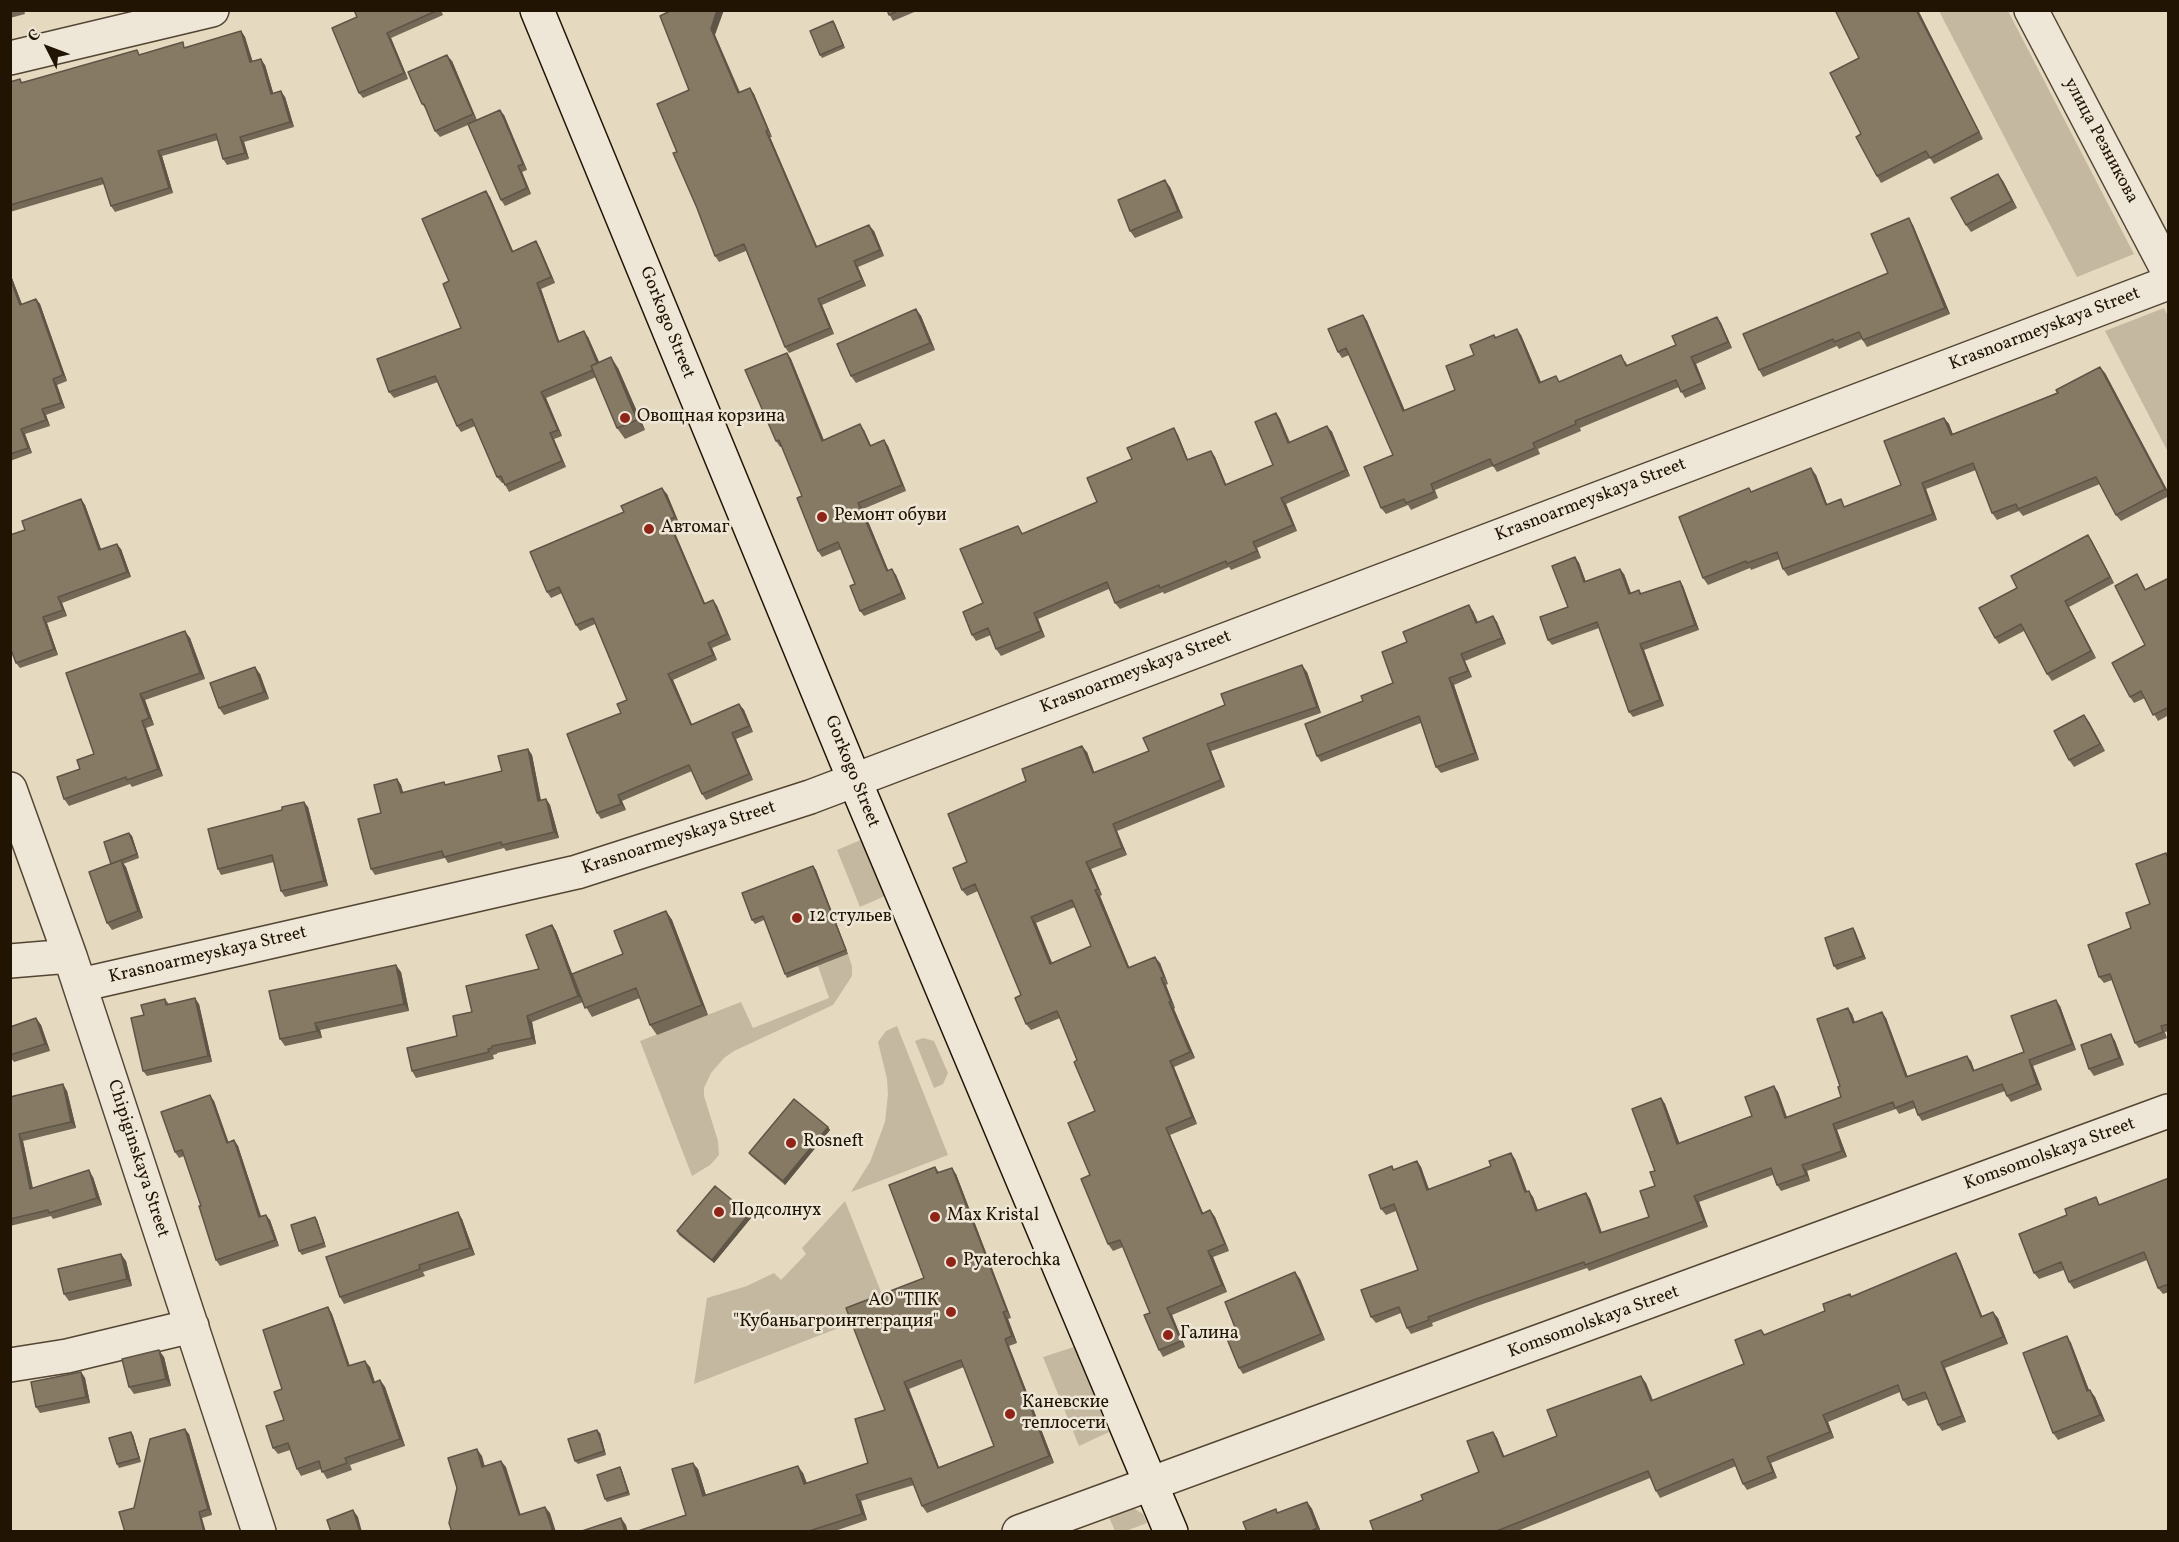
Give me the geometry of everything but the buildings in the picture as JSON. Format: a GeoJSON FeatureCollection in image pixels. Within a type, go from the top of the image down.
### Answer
{"type":"FeatureCollection","features":[{"type":"Feature","properties":{"kind":"street"},"geometry":{"type":"LineString","coordinates":[[10,58],[212,10]]}},
{"type":"Feature","properties":{"kind":"street","name":"Gorkogo Street"},"geometry":{"type":"LineString","coordinates":[[537,10],[854,779],[1171,1532]]}},
{"type":"Feature","properties":{"kind":"street","name":"улица Резникова"},"geometry":{"type":"LineString","coordinates":[[2031,10],[2169,271]]}},
{"type":"Feature","properties":{"kind":"street","name":"Krasnoarmeyskaya Street"},"geometry":{"type":"LineString","coordinates":[[10,961],[75,971],[577,872],[810,797],[2169,283]]}},
{"type":"Feature","properties":{"kind":"street","name":"Chipiginskaya Street"},"geometry":{"type":"LineString","coordinates":[[10,789],[75,971],[259,1532]]}},
{"type":"Feature","properties":{"kind":"street","name":"Komsomolskaya Street"},"geometry":{"type":"LineString","coordinates":[[1019,1532],[2169,1111]]}},
{"type":"Feature","properties":{"kind":"street"},"geometry":{"type":"LineString","coordinates":[[10,1365],[67,1356],[192,1326]]}},
{"type":"Feature","properties":{"kind":"shaded area"},"geometry":{"type":"Polygon","coordinates":[[[1939,11],[2008,11],[2134,254],[2077,277],[1939,11]]]}},
{"type":"Feature","properties":{"kind":"shaded area"},"geometry":{"type":"Polygon","coordinates":[[[2164,308],[2168,317],[2168,452],[2105,331],[2164,308]]]}},
{"type":"Feature","properties":{"kind":"shaded area"},"geometry":{"type":"Polygon","coordinates":[[[863,839],[887,895],[860,907],[837,850],[863,839]]]}},
{"type":"Feature","properties":{"kind":"shaded area"},"geometry":{"type":"Polygon","coordinates":[[[848,954],[852,976],[833,1005],[734,1051],[724,1058],[711,1073],[704,1088],[704,1096],[718,1141],[719,1155],[710,1165],[692,1176],[640,1041],[741,1002],[753,1028],[829,998],[818,966],[848,954]]]}},
{"type":"Feature","properties":{"kind":"shaded area"},"geometry":{"type":"Polygon","coordinates":[[[897,1026],[948,1155],[851,1192],[870,1162],[885,1122],[887,1079],[878,1042],[886,1031],[897,1026]]]}},
{"type":"Feature","properties":{"kind":"shaded area"},"geometry":{"type":"Polygon","coordinates":[[[923,1038],[934,1041],[948,1073],[943,1084],[934,1088],[915,1041],[923,1038]]]}},
{"type":"Feature","properties":{"kind":"shaded area"},"geometry":{"type":"Polygon","coordinates":[[[845,1201],[885,1302],[854,1322],[694,1384],[707,1298],[747,1286],[774,1273],[781,1280],[806,1254],[802,1248],[845,1201]]]}},
{"type":"Feature","properties":{"kind":"shaded area"},"geometry":{"type":"Polygon","coordinates":[[[1074,1347],[1109,1432],[1079,1446],[1043,1357],[1074,1347]]]}},
{"type":"Feature","properties":{"kind":"shaded area"},"geometry":{"type":"Polygon","coordinates":[[[1130,1506],[1143,1514],[1147,1523],[1126,1531],[1115,1531],[1108,1515],[1130,1506]]]}},
{"type":"Feature","properties":{"kind":"place","name":"Овощная корзина"},"geometry":{"type":"Point","coordinates":[625,418]}},
{"type":"Feature","properties":{"kind":"place","name":"Ремонт обуви"},"geometry":{"type":"Point","coordinates":[822,517]}},
{"type":"Feature","properties":{"kind":"place","name":"Автомаг"},"geometry":{"type":"Point","coordinates":[649,529]}},
{"type":"Feature","properties":{"kind":"place","name":"12 стульев"},"geometry":{"type":"Point","coordinates":[797,918]}},
{"type":"Feature","properties":{"kind":"place","name":"Rosneft"},"geometry":{"type":"Point","coordinates":[791,1143]}},
{"type":"Feature","properties":{"kind":"place","name":"Подсолнух"},"geometry":{"type":"Point","coordinates":[719,1212]}},
{"type":"Feature","properties":{"kind":"place","name":"Max Kristal"},"geometry":{"type":"Point","coordinates":[935,1217]}},
{"type":"Feature","properties":{"kind":"place","name":"Pyaterochka"},"geometry":{"type":"Point","coordinates":[951,1262]}},
{"type":"Feature","properties":{"kind":"place","name":"АО \"ТПК \"Кубаньагроинтеграция\""},"geometry":{"type":"Point","coordinates":[951,1312]}},
{"type":"Feature","properties":{"kind":"place","name":"Галина"},"geometry":{"type":"Point","coordinates":[1168,1335]}},
{"type":"Feature","properties":{"kind":"place","name":"Каневские теплосети"},"geometry":{"type":"Point","coordinates":[1010,1414]}}]}
